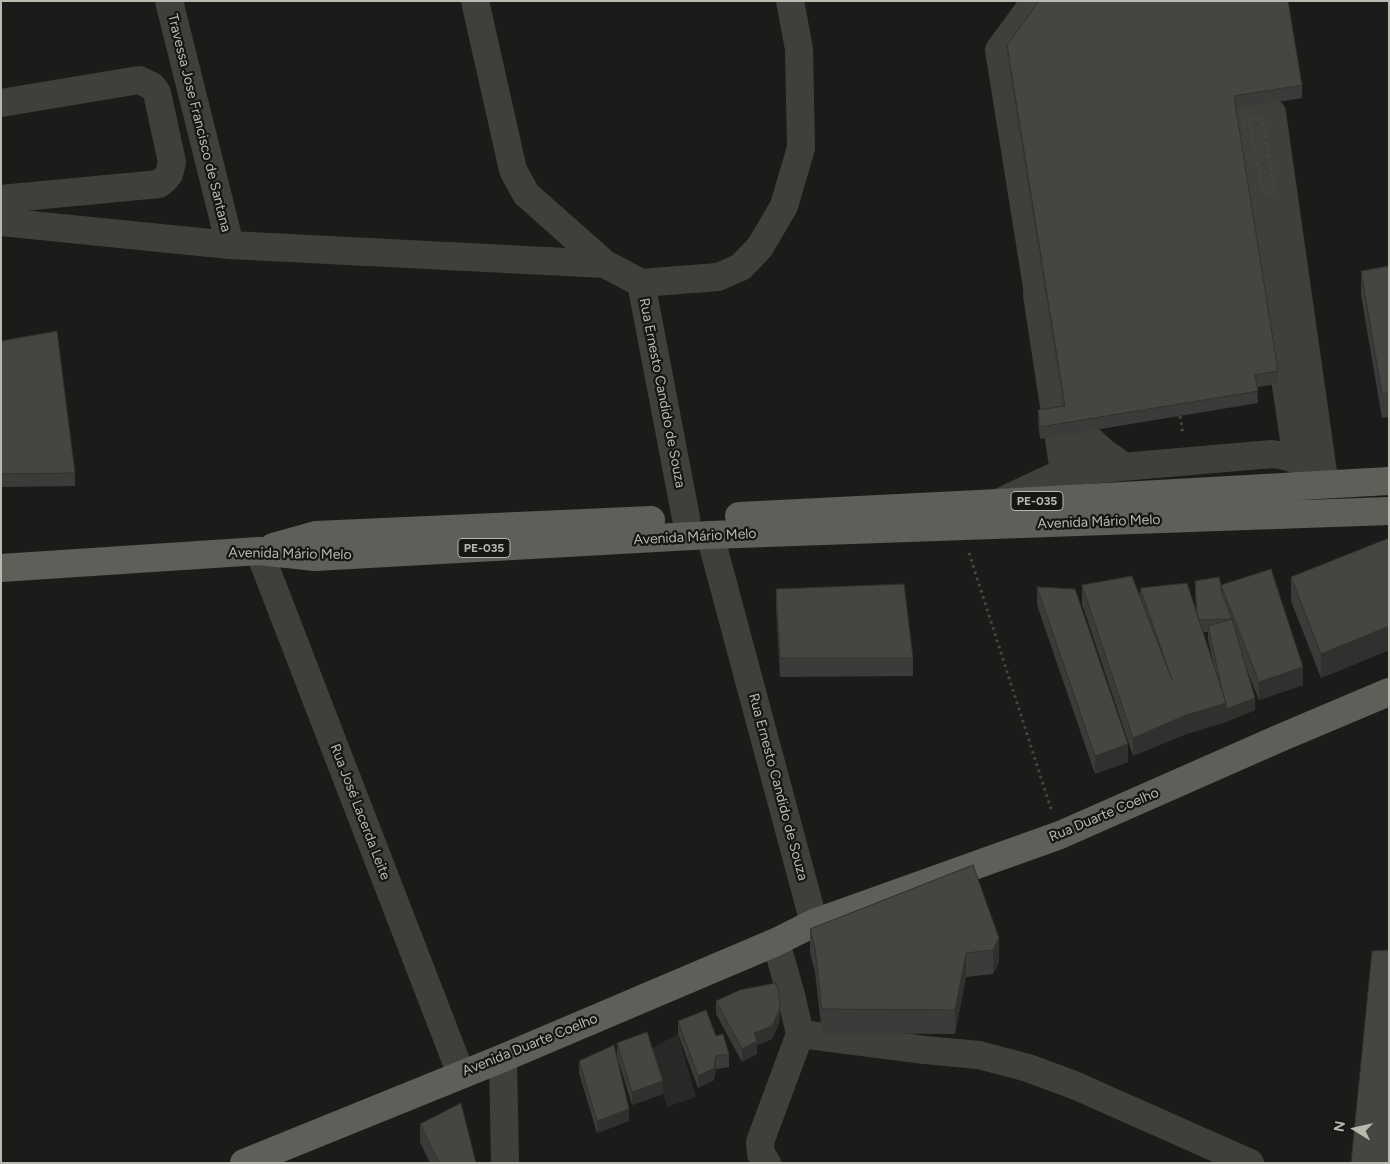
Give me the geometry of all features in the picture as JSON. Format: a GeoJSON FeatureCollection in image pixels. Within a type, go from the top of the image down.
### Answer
{"type":"FeatureCollection","features":[{"type":"Feature","properties":{"kind":"main road","name":"Avenida Mário Melo"},"geometry":{"type":"LineString","coordinates":[[686,518],[998,503],[1335,478],[1389,481]]}},
{"type":"Feature","properties":{"kind":"main road","name":"Avenida Mário Melo"},"geometry":{"type":"LineString","coordinates":[[1,568],[258,551],[315,557],[710,535],[1389,511]]}},
{"type":"Feature","properties":{"kind":"main road","name":"PE-035"},"geometry":{"type":"LineString","coordinates":[[258,551],[316,535],[686,518]]}},
{"type":"Feature","properties":{"kind":"main road","name":"Rua Duarte Coelho"},"geometry":{"type":"LineString","coordinates":[[814,924],[1060,835],[1389,692]]}},
{"type":"Feature","properties":{"kind":"main road","name":"Avenida Duarte Coelho"},"geometry":{"type":"LineString","coordinates":[[244,1163],[503,1058],[814,924]]}},
{"type":"Feature","properties":{"kind":"street","name":"Travessa Jose Francisco de Santana"},"geometry":{"type":"LineString","coordinates":[[169,1],[230,245]]}},
{"type":"Feature","properties":{"kind":"street","name":"Rua Ernesto Candido de Souza"},"geometry":{"type":"LineString","coordinates":[[475,1],[513,170],[526,194],[605,264],[640,283],[686,518]]}},
{"type":"Feature","properties":{"kind":"street"},"geometry":{"type":"LineString","coordinates":[[640,283],[718,277],[741,267],[760,247],[784,206],[801,148],[799,49],[790,1]]}},
{"type":"Feature","properties":{"kind":"street"},"geometry":{"type":"LineString","coordinates":[[1034,1],[999,50],[1038,293],[1042,294],[1063,436],[1064,472]]}},
{"type":"Feature","properties":{"kind":"street"},"geometry":{"type":"LineString","coordinates":[[1,103],[139,80],[152,86],[157,93],[172,162],[169,174],[159,184],[1,199]]}},
{"type":"Feature","properties":{"kind":"street"},"geometry":{"type":"LineString","coordinates":[[1297,460],[1242,124],[1247,117],[1272,113],[1335,478]]}},
{"type":"Feature","properties":{"kind":"street"},"geometry":{"type":"LineString","coordinates":[[1,222],[230,245],[605,264]]}},
{"type":"Feature","properties":{"kind":"street"},"geometry":{"type":"LineString","coordinates":[[1064,472],[1076,454],[1084,433],[1102,451],[1123,466]]}},
{"type":"Feature","properties":{"kind":"street"},"geometry":{"type":"LineString","coordinates":[[998,503],[1064,472],[1272,454],[1297,460],[1335,478]]}},
{"type":"Feature","properties":{"kind":"street","name":"Rua Ernesto Candido de Souza"},"geometry":{"type":"LineString","coordinates":[[710,535],[814,924]]}},
{"type":"Feature","properties":{"kind":"street","name":"Rua José Lacerda Leite"},"geometry":{"type":"LineString","coordinates":[[258,551],[461,1074]]}},
{"type":"Feature","properties":{"kind":"street"},"geometry":{"type":"LineString","coordinates":[[767,1163],[761,1154],[760,1142],[800,1034],[776,942]]}},
{"type":"Feature","properties":{"kind":"street"},"geometry":{"type":"LineString","coordinates":[[800,1034],[925,1050],[979,1054],[1028,1068],[1074,1085],[1250,1163]]}},
{"type":"Feature","properties":{"kind":"street"},"geometry":{"type":"LineString","coordinates":[[503,1058],[505,1163]]}},
{"type":"Feature","properties":{"kind":"path"},"geometry":{"type":"LineString","coordinates":[[1262,118],[1275,191],[1263,193],[1250,124],[1242,124],[1262,118]]}},
{"type":"Feature","properties":{"kind":"path"},"geometry":{"type":"LineString","coordinates":[[960,526],[1060,835]]}},
{"type":"Feature","properties":{"kind":"shaded area"},"geometry":{"type":"Polygon","coordinates":[[[678,1034],[696,1097],[667,1107],[650,1049],[678,1034]]]}},
{"type":"Feature","properties":{"kind":"building"},"geometry":{"type":"Polygon","coordinates":[[[1039,1],[1288,1],[1302,85],[1234,96],[1278,371],[1255,375],[1258,391],[1040,427],[1038,410],[1065,406],[1007,45],[1039,1]]]}},
{"type":"Feature","properties":{"kind":"building"},"geometry":{"type":"Polygon","coordinates":[[[1389,266],[1389,393],[1382,394],[1361,271],[1389,266]]]}},
{"type":"Feature","properties":{"kind":"building"},"geometry":{"type":"Polygon","coordinates":[[[57,331],[75,473],[1,474],[1,341],[57,331]]]}},
{"type":"Feature","properties":{"kind":"building"},"geometry":{"type":"Polygon","coordinates":[[[1389,538],[1389,626],[1321,654],[1291,577],[1389,538]]]}},
{"type":"Feature","properties":{"kind":"building"},"geometry":{"type":"Polygon","coordinates":[[[1271,569],[1303,667],[1259,682],[1221,585],[1271,569]]]}},
{"type":"Feature","properties":{"kind":"building"},"geometry":{"type":"Polygon","coordinates":[[[1132,576],[1172,680],[1140,588],[1187,583],[1226,703],[1186,715],[1133,738],[1082,585],[1132,576]]]}},
{"type":"Feature","properties":{"kind":"building"},"geometry":{"type":"Polygon","coordinates":[[[1219,577],[1221,591],[1232,619],[1199,620],[1195,581],[1219,577]]]}},
{"type":"Feature","properties":{"kind":"building"},"geometry":{"type":"Polygon","coordinates":[[[904,584],[913,658],[780,658],[776,589],[904,584]]]}},
{"type":"Feature","properties":{"kind":"building"},"geometry":{"type":"Polygon","coordinates":[[[1037,587],[1075,589],[1128,744],[1095,756],[1037,587]]]}},
{"type":"Feature","properties":{"kind":"building"},"geometry":{"type":"Polygon","coordinates":[[[1232,619],[1255,698],[1226,709],[1208,626],[1232,619]]]}},
{"type":"Feature","properties":{"kind":"building"},"geometry":{"type":"Polygon","coordinates":[[[973,865],[999,938],[993,950],[966,953],[955,1010],[822,1009],[815,948],[810,929],[973,865]]]}},
{"type":"Feature","properties":{"kind":"building"},"geometry":{"type":"Polygon","coordinates":[[[1389,950],[1389,1163],[1351,1163],[1372,951],[1389,950]]]}},
{"type":"Feature","properties":{"kind":"building"},"geometry":{"type":"Polygon","coordinates":[[[775,983],[778,988],[780,1006],[772,1026],[754,1033],[757,1041],[742,1049],[716,1001],[740,990],[775,983]]]}},
{"type":"Feature","properties":{"kind":"building"},"geometry":{"type":"Polygon","coordinates":[[[706,1010],[716,1036],[723,1034],[729,1054],[716,1056],[714,1068],[698,1076],[678,1021],[706,1010]]]}},
{"type":"Feature","properties":{"kind":"building"},"geometry":{"type":"Polygon","coordinates":[[[647,1032],[663,1081],[632,1092],[617,1043],[647,1032]]]}},
{"type":"Feature","properties":{"kind":"building"},"geometry":{"type":"Polygon","coordinates":[[[614,1045],[629,1109],[597,1121],[579,1061],[614,1045]]]}},
{"type":"Feature","properties":{"kind":"building"},"geometry":{"type":"Polygon","coordinates":[[[461,1103],[476,1163],[439,1163],[420,1124],[461,1103]]]}}]}
